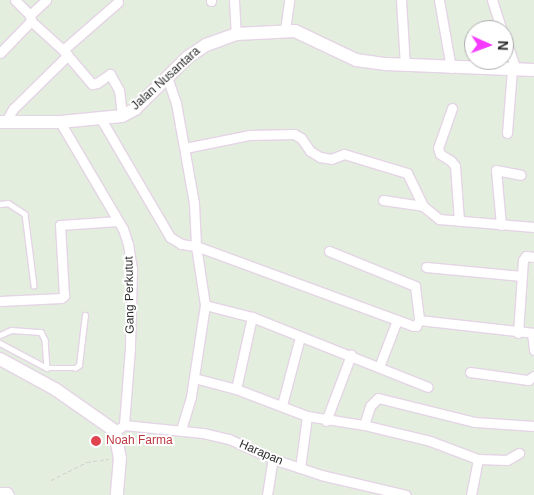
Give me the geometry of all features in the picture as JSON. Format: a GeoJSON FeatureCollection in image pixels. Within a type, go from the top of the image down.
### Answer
{"type":"FeatureCollection","features":[{"type":"Feature","properties":{"kind":"street"},"geometry":{"type":"LineString","coordinates":[[15,0],[95,85],[110,74],[119,90],[122,116]]}},
{"type":"Feature","properties":{"kind":"street"},"geometry":{"type":"LineString","coordinates":[[0,53],[46,0]]}},
{"type":"Feature","properties":{"kind":"street"},"geometry":{"type":"LineString","coordinates":[[234,0],[236,34]]}},
{"type":"Feature","properties":{"kind":"street"},"geometry":{"type":"LineString","coordinates":[[285,30],[289,0]]}},
{"type":"Feature","properties":{"kind":"street"},"geometry":{"type":"LineString","coordinates":[[401,0],[405,66]]}},
{"type":"Feature","properties":{"kind":"street"},"geometry":{"type":"LineString","coordinates":[[439,0],[452,68]]}},
{"type":"Feature","properties":{"kind":"street"},"geometry":{"type":"LineString","coordinates":[[492,0],[499,20]]}},
{"type":"Feature","properties":{"kind":"street"},"geometry":{"type":"LineString","coordinates":[[3,122],[66,53],[118,2]]}},
{"type":"Feature","properties":{"kind":"street","name":"Jalan Nusantara"},"geometry":{"type":"LineString","coordinates":[[3,122],[60,122],[122,116],[135,109],[188,57],[206,45],[236,34],[285,30],[306,35],[356,60],[405,66],[464,68]]}},
{"type":"Feature","properties":{"kind":"street"},"geometry":{"type":"LineString","coordinates":[[508,133],[514,70]]}},
{"type":"Feature","properties":{"kind":"street","name":"Jalan Nusantara"},"geometry":{"type":"LineString","coordinates":[[514,70],[534,70]]}},
{"type":"Feature","properties":{"kind":"street"},"geometry":{"type":"LineString","coordinates":[[167,77],[176,103],[185,148],[194,203],[196,246],[205,305],[194,378],[181,429]]}},
{"type":"Feature","properties":{"kind":"street"},"geometry":{"type":"LineString","coordinates":[[452,108],[438,148],[440,154],[455,166],[459,221]]}},
{"type":"Feature","properties":{"kind":"street"},"geometry":{"type":"LineString","coordinates":[[101,119],[170,237],[181,244],[196,246],[416,326],[418,320],[415,286],[329,251]]}},
{"type":"Feature","properties":{"kind":"street","name":"Gang Perkutut"},"geometry":{"type":"LineString","coordinates":[[60,122],[118,221],[128,244],[132,269],[130,348],[120,428]]}},
{"type":"Feature","properties":{"kind":"street"},"geometry":{"type":"LineString","coordinates":[[185,148],[249,135],[294,134],[300,138],[310,151],[320,157],[331,159],[344,154],[408,173],[423,206],[439,219],[500,225],[534,226]]}},
{"type":"Feature","properties":{"kind":"street"},"geometry":{"type":"LineString","coordinates":[[500,225],[496,170],[521,175]]}},
{"type":"Feature","properties":{"kind":"street"},"geometry":{"type":"LineString","coordinates":[[383,200],[423,206]]}},
{"type":"Feature","properties":{"kind":"street"},"geometry":{"type":"LineString","coordinates":[[0,301],[61,298],[64,296],[60,225],[118,221]]}},
{"type":"Feature","properties":{"kind":"street"},"geometry":{"type":"LineString","coordinates":[[518,333],[523,260],[526,256],[534,256]]}},
{"type":"Feature","properties":{"kind":"street"},"geometry":{"type":"LineString","coordinates":[[426,267],[522,276]]}},
{"type":"Feature","properties":{"kind":"street"},"geometry":{"type":"LineString","coordinates":[[205,305],[252,317],[428,387]]}},
{"type":"Feature","properties":{"kind":"street"},"geometry":{"type":"LineString","coordinates":[[236,389],[252,317]]}},
{"type":"Feature","properties":{"kind":"street"},"geometry":{"type":"LineString","coordinates":[[379,368],[397,320]]}},
{"type":"Feature","properties":{"kind":"street"},"geometry":{"type":"LineString","coordinates":[[418,320],[518,333],[533,333],[534,350]]}},
{"type":"Feature","properties":{"kind":"street"},"geometry":{"type":"LineString","coordinates":[[282,405],[300,337]]}},
{"type":"Feature","properties":{"kind":"street"},"geometry":{"type":"LineString","coordinates":[[326,421],[351,355]]}},
{"type":"Feature","properties":{"kind":"street"},"geometry":{"type":"LineString","coordinates":[[0,359],[120,428],[117,495]]}},
{"type":"Feature","properties":{"kind":"street"},"geometry":{"type":"LineString","coordinates":[[470,372],[528,380],[534,376]]}},
{"type":"Feature","properties":{"kind":"street"},"geometry":{"type":"LineString","coordinates":[[194,378],[236,389],[307,416],[326,421],[364,425],[430,441],[478,459],[507,460],[519,453]]}},
{"type":"Feature","properties":{"kind":"street"},"geometry":{"type":"LineString","coordinates":[[364,425],[370,406],[378,398],[448,414],[468,421],[534,426]]}},
{"type":"Feature","properties":{"kind":"street"},"geometry":{"type":"LineString","coordinates":[[300,468],[307,416]]}},
{"type":"Feature","properties":{"kind":"street","name":"Harapan"},"geometry":{"type":"LineString","coordinates":[[120,428],[181,429],[229,440],[273,459],[300,468],[379,492],[406,495]]}},
{"type":"Feature","properties":{"kind":"street"},"geometry":{"type":"LineString","coordinates":[[267,495],[273,459]]}},
{"type":"Feature","properties":{"kind":"street"},"geometry":{"type":"LineString","coordinates":[[471,495],[478,459]]}},
{"type":"Feature","properties":{"kind":"street"},"geometry":{"type":"LineString","coordinates":[[0,492],[7,492],[9,495]]}},
{"type":"Feature","properties":{"kind":"lane"},"geometry":{"type":"LineString","coordinates":[[0,204],[8,203],[25,214],[34,285]]}},
{"type":"Feature","properties":{"kind":"lane"},"geometry":{"type":"LineString","coordinates":[[0,344],[47,368],[75,368],[79,365],[85,315]]}},
{"type":"Feature","properties":{"kind":"lane"},"geometry":{"type":"LineString","coordinates":[[0,335],[11,330],[41,332],[45,340],[47,368]]}},
{"type":"Feature","properties":{"kind":"path"},"geometry":{"type":"LineString","coordinates":[[51,480],[87,462],[120,458]]}},
{"type":"Feature","properties":{"kind":"place","name":"Noah Farma"},"geometry":{"type":"Point","coordinates":[96,441]}}]}
